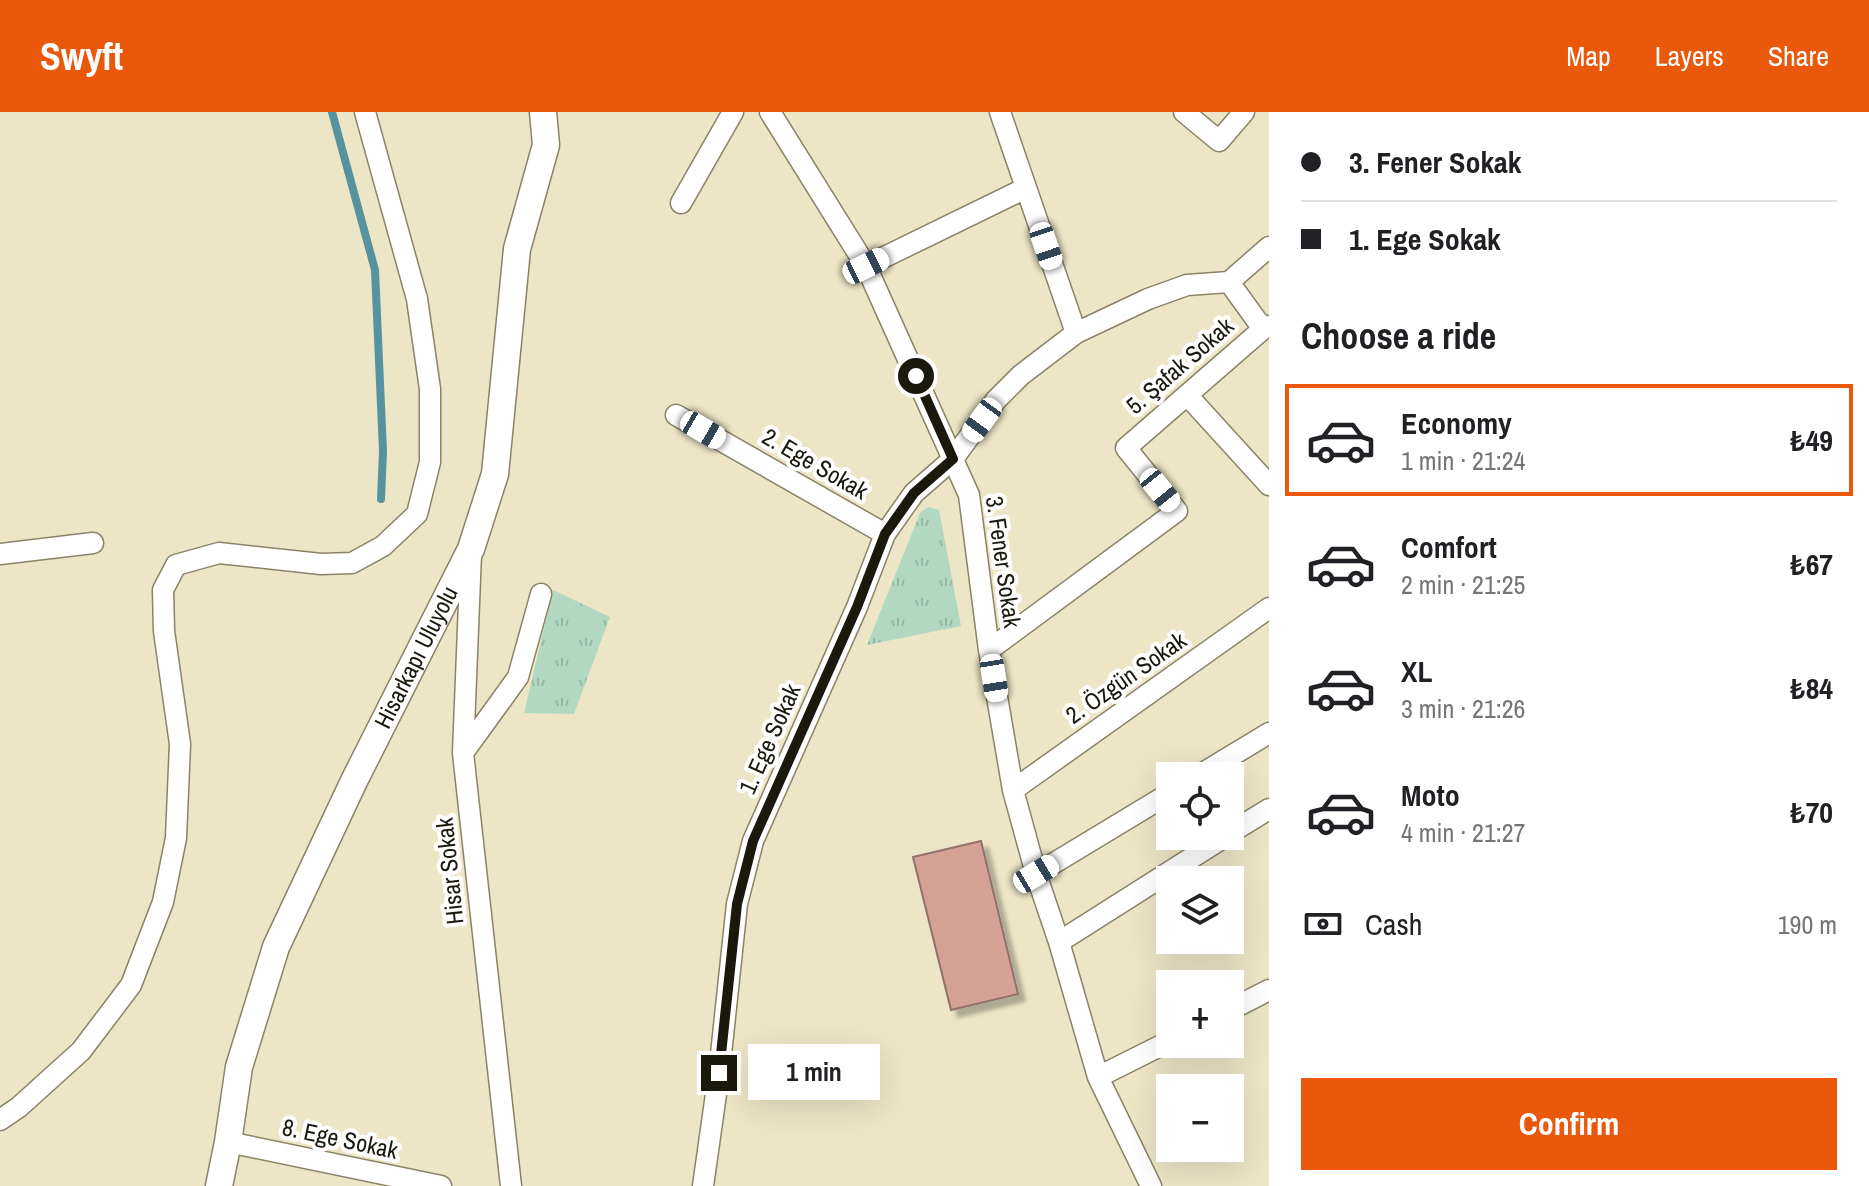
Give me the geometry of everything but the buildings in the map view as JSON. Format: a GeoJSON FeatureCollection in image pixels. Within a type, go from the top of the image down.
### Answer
{"type":"FeatureCollection","features":[{"type":"Feature","properties":{"kind":"street"},"geometry":{"type":"LineString","coordinates":[[0,1120],[19,1107],[81,1051],[131,985],[163,902],[176,838],[180,744],[164,631],[163,590],[176,565],[219,553],[321,564],[352,563],[383,546],[417,514],[430,462],[430,389],[417,299],[365,112]]}},
{"type":"Feature","properties":{"kind":"street","name":"Hisarkapı Uluyolu"},"geometry":{"type":"LineString","coordinates":[[219,1186],[239,1067],[276,947],[354,781],[471,549],[495,474],[517,249],[546,145],[543,112]]}},
{"type":"Feature","properties":{"kind":"street"},"geometry":{"type":"LineString","coordinates":[[681,203],[733,112]]}},
{"type":"Feature","properties":{"kind":"street","name":"3. Fener Sokak"},"geometry":{"type":"LineString","coordinates":[[770,112],[866,266],[969,495],[989,650],[1013,790],[1098,1077],[1151,1186]]}},
{"type":"Feature","properties":{"kind":"street"},"geometry":{"type":"LineString","coordinates":[[1000,112],[1076,333]]}},
{"type":"Feature","properties":{"kind":"street"},"geometry":{"type":"LineString","coordinates":[[1184,112],[1219,141],[1244,112]]}},
{"type":"Feature","properties":{"kind":"street"},"geometry":{"type":"LineString","coordinates":[[866,266],[1026,188]]}},
{"type":"Feature","properties":{"kind":"street"},"geometry":{"type":"LineString","coordinates":[[1266,327],[1229,282],[1269,247]]}},
{"type":"Feature","properties":{"kind":"street","name":"1. Ege Sokak"},"geometry":{"type":"LineString","coordinates":[[703,1186],[737,904],[753,841],[857,607],[885,534],[914,493],[953,459],[996,400],[1021,375],[1076,333],[1148,299],[1187,285],[1229,282]]}},
{"type":"Feature","properties":{"kind":"street","name":"5. Şafak Sokak"},"geometry":{"type":"LineString","coordinates":[[989,650],[1177,511],[1126,448],[1266,327]]}},
{"type":"Feature","properties":{"kind":"street"},"geometry":{"type":"LineString","coordinates":[[1187,395],[1269,485]]}},
{"type":"Feature","properties":{"kind":"street","name":"2. Ege Sokak"},"geometry":{"type":"LineString","coordinates":[[676,415],[885,534]]}},
{"type":"Feature","properties":{"kind":"street"},"geometry":{"type":"LineString","coordinates":[[0,554],[93,543]]}},
{"type":"Feature","properties":{"kind":"street","name":"Hisar Sokak"},"geometry":{"type":"LineString","coordinates":[[471,549],[463,753],[511,1186]]}},
{"type":"Feature","properties":{"kind":"street"},"geometry":{"type":"LineString","coordinates":[[463,753],[518,677],[541,594]]}},
{"type":"Feature","properties":{"kind":"street","name":"2. Özgün Sokak"},"geometry":{"type":"LineString","coordinates":[[1013,790],[1269,608]]}},
{"type":"Feature","properties":{"kind":"street"},"geometry":{"type":"LineString","coordinates":[[1221,762],[1269,733]]}},
{"type":"Feature","properties":{"kind":"street"},"geometry":{"type":"LineString","coordinates":[[1036,874],[1156,801]]}},
{"type":"Feature","properties":{"kind":"street"},"geometry":{"type":"LineString","coordinates":[[1244,825],[1269,809]]}},
{"type":"Feature","properties":{"kind":"street"},"geometry":{"type":"LineString","coordinates":[[1059,942],[1204,850]]}},
{"type":"Feature","properties":{"kind":"street"},"geometry":{"type":"LineString","coordinates":[[1244,1003],[1269,990]]}},
{"type":"Feature","properties":{"kind":"street"},"geometry":{"type":"LineString","coordinates":[[1098,1077],[1156,1048]]}},
{"type":"Feature","properties":{"kind":"street","name":"8. Ege Sokak"},"geometry":{"type":"LineString","coordinates":[[228,1142],[441,1186]]}},
{"type":"Feature","properties":{"kind":"green space"},"geometry":{"type":"Polygon","coordinates":[[[928,507],[939,510],[961,626],[867,645],[920,513],[928,507]]]}},
{"type":"Feature","properties":{"kind":"green space"},"geometry":{"type":"Polygon","coordinates":[[[553,590],[610,617],[574,714],[524,713],[553,590]]]}},
{"type":"Feature","properties":{"kind":"waterway"},"geometry":{"type":"LineString","coordinates":[[332,112],[375,270],[383,451],[381,499]]}},
{"type":"Feature","properties":{"kind":"route"},"geometry":{"type":"LineString","coordinates":[[719,1073],[737,904],[753,841],[857,607],[885,534],[914,493],[953,459],[916,376]]}}]}
